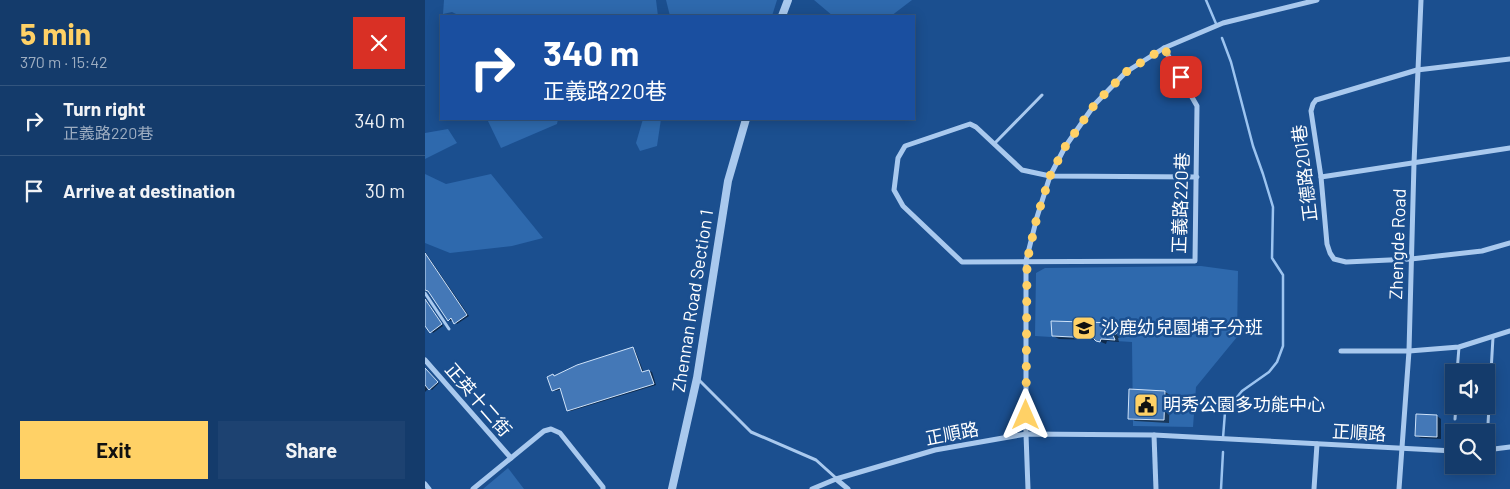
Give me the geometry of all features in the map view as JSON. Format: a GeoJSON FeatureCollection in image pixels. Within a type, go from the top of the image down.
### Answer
{"type":"FeatureCollection","features":[{"type":"Feature","properties":{"kind":"street"},"geometry":{"type":"LineString","coordinates":[[782,15],[788,0]]}},
{"type":"Feature","properties":{"kind":"street"},"geometry":{"type":"LineString","coordinates":[[1028,489],[1026,434],[1027,261],[1037,217],[1050,176],[1065,147],[1095,104],[1126,72],[1164,48],[1223,23],[1288,3],[1317,0]]}},
{"type":"Feature","properties":{"kind":"street","name":"Zhengde Road"},"geometry":{"type":"LineString","coordinates":[[1399,489],[1409,351],[1417,70],[1421,0]]}},
{"type":"Feature","properties":{"kind":"street","name":"正義路220巷"},"geometry":{"type":"LineString","coordinates":[[1027,261],[1195,262],[1197,106],[1164,48]]}},
{"type":"Feature","properties":{"kind":"street","name":"正德路201巷"},"geometry":{"type":"LineString","coordinates":[[1411,259],[1346,262],[1334,259],[1330,253],[1327,244],[1321,177],[1311,111],[1313,104],[1316,100],[1417,70],[1510,59]]}},
{"type":"Feature","properties":{"kind":"street","name":"Zhennan Road Section 1"},"geometry":{"type":"LineString","coordinates":[[672,489],[697,378],[728,181],[746,120]]}},
{"type":"Feature","properties":{"kind":"street"},"geometry":{"type":"LineString","coordinates":[[1027,261],[962,262],[903,206],[894,190],[898,158],[905,146],[970,124],[1022,170],[1050,176],[1197,177]]}},
{"type":"Feature","properties":{"kind":"street"},"geometry":{"type":"LineString","coordinates":[[1321,177],[1510,148]]}},
{"type":"Feature","properties":{"kind":"street"},"geometry":{"type":"LineString","coordinates":[[1411,259],[1482,251],[1510,243]]}},
{"type":"Feature","properties":{"kind":"street"},"geometry":{"type":"LineString","coordinates":[[1341,351],[1409,351],[1459,347],[1510,331]]}},
{"type":"Feature","properties":{"kind":"street","name":"正英十二街"},"geometry":{"type":"LineString","coordinates":[[425,360],[511,458]]}},
{"type":"Feature","properties":{"kind":"street"},"geometry":{"type":"LineString","coordinates":[[473,489],[544,431],[551,429],[560,433],[603,486],[603,489]]}},
{"type":"Feature","properties":{"kind":"street","name":"正順路"},"geometry":{"type":"LineString","coordinates":[[812,489],[836,479],[935,450],[1026,434],[1154,435],[1445,451]]}},
{"type":"Feature","properties":{"kind":"street"},"geometry":{"type":"LineString","coordinates":[[1154,435],[1156,489]]}},
{"type":"Feature","properties":{"kind":"street"},"geometry":{"type":"LineString","coordinates":[[1313,489],[1317,444]]}},
{"type":"Feature","properties":{"kind":"street"},"geometry":{"type":"LineString","coordinates":[[1495,449],[1510,447]]}},
{"type":"Feature","properties":{"kind":"street"},"geometry":{"type":"LineString","coordinates":[[836,479],[848,489]]}},
{"type":"Feature","properties":{"kind":"street"},"geometry":{"type":"LineString","coordinates":[[425,484],[429,489]]}},
{"type":"Feature","properties":{"kind":"lane"},"geometry":{"type":"LineString","coordinates":[[994,144],[1042,95]]}},
{"type":"Feature","properties":{"kind":"lane"},"geometry":{"type":"LineString","coordinates":[[425,293],[449,329]]}},
{"type":"Feature","properties":{"kind":"lane"},"geometry":{"type":"LineString","coordinates":[[1488,424],[1493,336]]}},
{"type":"Feature","properties":{"kind":"lane"},"geometry":{"type":"LineString","coordinates":[[1458,364],[1459,347]]}},
{"type":"Feature","properties":{"kind":"lane"},"geometry":{"type":"LineString","coordinates":[[697,378],[751,432],[816,460],[836,479]]}},
{"type":"Feature","properties":{"kind":"lane"},"geometry":{"type":"LineString","coordinates":[[1455,414],[1455,419]]}},
{"type":"Feature","properties":{"kind":"shaded area"},"geometry":{"type":"Polygon","coordinates":[[[444,0],[656,0],[658,15],[458,15],[452,12],[443,14],[444,0]]]}},
{"type":"Feature","properties":{"kind":"shaded area"},"geometry":{"type":"Polygon","coordinates":[[[666,0],[777,0],[772,15],[670,15],[666,0]]]}},
{"type":"Feature","properties":{"kind":"shaded area"},"geometry":{"type":"Polygon","coordinates":[[[814,0],[912,0],[892,15],[832,15],[814,0]]]}},
{"type":"Feature","properties":{"kind":"shaded area"},"geometry":{"type":"Polygon","coordinates":[[[487,120],[558,120],[557,124],[501,148],[487,120]]]}},
{"type":"Feature","properties":{"kind":"shaded area"},"geometry":{"type":"Polygon","coordinates":[[[643,120],[661,120],[657,146],[640,151],[636,143],[643,120]]]}},
{"type":"Feature","properties":{"kind":"shaded area"},"geometry":{"type":"Polygon","coordinates":[[[448,129],[457,143],[425,159],[425,133],[448,129]]]}},
{"type":"Feature","properties":{"kind":"shaded area"},"geometry":{"type":"Polygon","coordinates":[[[425,174],[446,184],[491,174],[543,238],[512,246],[450,253],[425,243],[425,174]]]}},
{"type":"Feature","properties":{"kind":"shaded area"},"geometry":{"type":"Polygon","coordinates":[[[1201,266],[1238,271],[1237,337],[1196,387],[1193,427],[1133,426],[1132,342],[1035,336],[1036,273],[1045,268],[1201,266]]]}},
{"type":"Feature","properties":{"kind":"shaded area"},"geometry":{"type":"Polygon","coordinates":[[[508,468],[524,489],[483,489],[508,468]]]}},
{"type":"Feature","properties":{"kind":"building"},"geometry":{"type":"Polygon","coordinates":[[[425,253],[467,315],[454,324],[451,318],[448,321],[428,291],[425,290],[425,253]]]}},
{"type":"Feature","properties":{"kind":"building"},"geometry":{"type":"Polygon","coordinates":[[[425,299],[442,324],[430,333],[425,326],[425,299]]]}},
{"type":"Feature","properties":{"kind":"building","name":"沙鹿幼兒園埔子分班"},"geometry":{"type":"Polygon","coordinates":[[[1051,321],[1116,323],[1118,333],[1113,335],[1115,340],[1101,339],[1100,342],[1093,338],[1052,336],[1051,321]]]}},
{"type":"Feature","properties":{"kind":"building"},"geometry":{"type":"Polygon","coordinates":[[[633,347],[642,372],[649,370],[654,384],[567,411],[560,388],[552,391],[547,377],[633,347]]]}},
{"type":"Feature","properties":{"kind":"building"},"geometry":{"type":"Polygon","coordinates":[[[425,368],[438,382],[429,390],[425,385],[425,368]]]}},
{"type":"Feature","properties":{"kind":"building","name":"明秀公園多功能中心"},"geometry":{"type":"Polygon","coordinates":[[[1129,389],[1165,391],[1164,420],[1128,419],[1129,389]]]}},
{"type":"Feature","properties":{"kind":"building"},"geometry":{"type":"Polygon","coordinates":[[[1416,414],[1437,415],[1437,437],[1415,436],[1416,414]]]}},
{"type":"Feature","properties":{"kind":"waterway"},"geometry":{"type":"LineString","coordinates":[[1206,0],[1217,26]]}},
{"type":"Feature","properties":{"kind":"waterway"},"geometry":{"type":"LineString","coordinates":[[1222,38],[1231,62],[1253,146],[1273,207],[1272,258],[1283,275],[1283,346],[1277,362],[1269,372],[1242,391],[1225,412],[1223,438]]}},
{"type":"Feature","properties":{"kind":"waterway"},"geometry":{"type":"LineString","coordinates":[[1221,489],[1223,452]]}},
{"type":"Feature","properties":{"kind":"place","name":"沙鹿幼兒園埔子分班"},"geometry":{"type":"Point","coordinates":[1084,328]}},
{"type":"Feature","properties":{"kind":"place","name":"明秀公園多功能中心"},"geometry":{"type":"Point","coordinates":[1146,405]}},
{"type":"Feature","properties":{"kind":"route"},"geometry":{"type":"LineString","coordinates":[[1026,415],[1027,261],[1037,217],[1050,176],[1065,147],[1095,104],[1126,72],[1164,48],[1181,77]]}}]}
